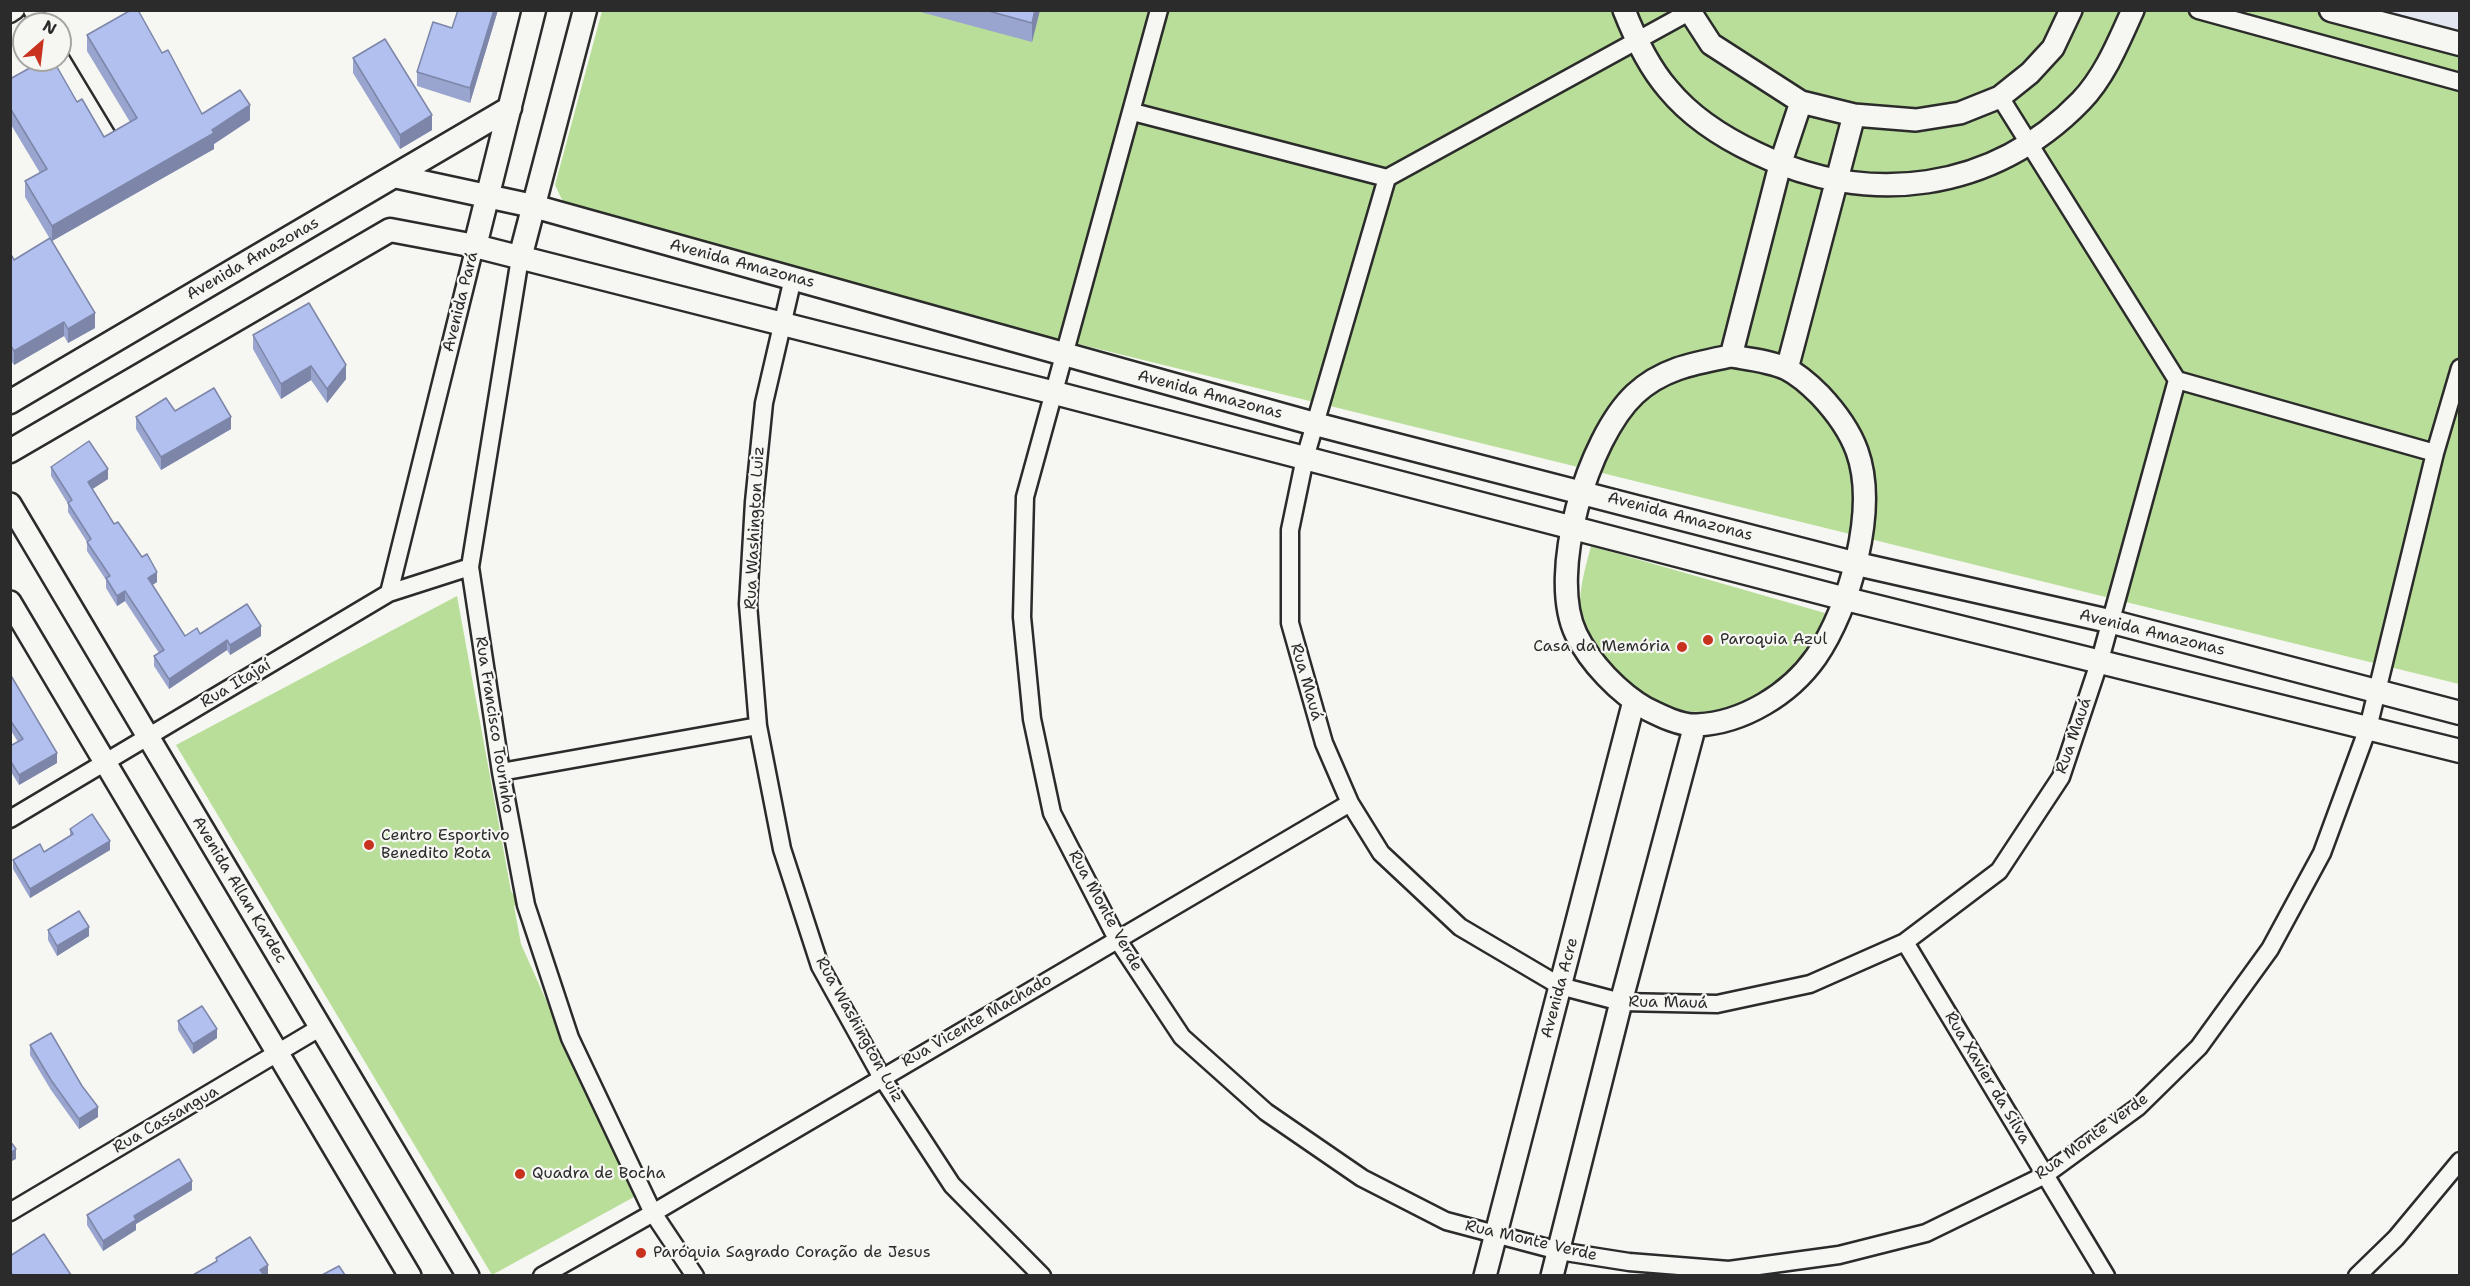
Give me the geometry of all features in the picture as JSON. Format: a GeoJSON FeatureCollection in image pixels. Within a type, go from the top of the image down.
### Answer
{"type":"FeatureCollection","features":[{"type":"Feature","properties":{"kind":"main road","name":"Avenida Pará"},"geometry":{"type":"LineString","coordinates":[[475,246],[534,10]]}},
{"type":"Feature","properties":{"kind":"main road"},"geometry":{"type":"LineString","coordinates":[[520,258],[585,10]]}},
{"type":"Feature","properties":{"kind":"main road"},"geometry":{"type":"LineString","coordinates":[[2331,10],[2460,44]]}},
{"type":"Feature","properties":{"kind":"main road"},"geometry":{"type":"LineString","coordinates":[[394,176],[510,108]]}},
{"type":"Feature","properties":{"kind":"main road","name":"Avenida Amazonas"},"geometry":{"type":"LineString","coordinates":[[10,402],[394,176],[533,206],[1064,356],[1315,424],[1857,564],[2109,621],[2460,713]]}},
{"type":"Feature","properties":{"kind":"main road"},"geometry":{"type":"LineString","coordinates":[[10,451],[390,230],[475,246],[1055,393],[1846,599],[2100,660],[2460,751]]}},
{"type":"Feature","properties":{"kind":"street"},"geometry":{"type":"LineString","coordinates":[[10,14],[16,10]]}},
{"type":"Feature","properties":{"kind":"street","name":"Rua Monte Verde"},"geometry":{"type":"LineString","coordinates":[[1160,10],[1025,496],[1022,617],[1032,719],[1052,813],[1117,939],[1182,1037],[1266,1112],[1362,1178],[1446,1221],[1559,1251],[1629,1262],[1729,1270],[1839,1255],[1926,1233],[2045,1174],[2138,1107],[2199,1047],[2270,949],[2322,853],[2368,728],[2435,453],[2460,368]]}},
{"type":"Feature","properties":{"kind":"street"},"geometry":{"type":"LineString","coordinates":[[1624,10],[1636,42],[1668,89],[1698,117],[1732,142],[1780,165],[1834,182],[1902,184],[1948,179],[1991,165],[2030,145],[2082,100],[2114,53],[2133,10]]}},
{"type":"Feature","properties":{"kind":"street"},"geometry":{"type":"LineString","coordinates":[[1133,112],[1387,178],[1689,11],[1711,45],[1801,102],[1854,115],[1916,120],[1960,113],[2000,97],[2030,73],[2053,48],[2071,10]]}},
{"type":"Feature","properties":{"kind":"street"},"geometry":{"type":"LineString","coordinates":[[2198,10],[2460,82]]}},
{"type":"Feature","properties":{"kind":"street"},"geometry":{"type":"LineString","coordinates":[[68,72],[107,136]]}},
{"type":"Feature","properties":{"kind":"street"},"geometry":{"type":"LineString","coordinates":[[2000,97],[2177,380],[2435,453]]}},
{"type":"Feature","properties":{"kind":"street"},"geometry":{"type":"LineString","coordinates":[[1731,356],[1780,165],[1801,102]]}},
{"type":"Feature","properties":{"kind":"street"},"geometry":{"type":"LineString","coordinates":[[1787,369],[1834,182],[1854,115]]}},
{"type":"Feature","properties":{"kind":"street","name":"Rua Mauá"},"geometry":{"type":"LineString","coordinates":[[1387,178],[1305,458],[1290,530],[1290,623],[1324,743],[1350,803],[1381,853],[1460,927],[1560,986],[1621,1002],[1717,1004],[1810,984],[1905,942],[1999,871],[2061,777],[2100,660],[2177,380]]}},
{"type":"Feature","properties":{"kind":"street","name":"Avenida Pará"},"geometry":{"type":"LineString","coordinates":[[389,593],[475,246]]}},
{"type":"Feature","properties":{"kind":"street"},"geometry":{"type":"LineString","coordinates":[[470,567],[520,258]]}},
{"type":"Feature","properties":{"kind":"street","name":"Rua Washington Luiz"},"geometry":{"type":"LineString","coordinates":[[793,278],[764,404],[754,502],[748,604],[758,726],[782,849],[820,966],[881,1076],[952,1185],[1042,1275]]}},
{"type":"Feature","properties":{"kind":"street"},"geometry":{"type":"LineString","coordinates":[[1731,356],[1787,369],[1812,387],[1840,416],[1858,453],[1864,503],[1857,564],[1846,599],[1816,657],[1778,696],[1739,717],[1695,725],[1661,716],[1634,701],[1600,669],[1575,633],[1565,587],[1572,527],[1581,491],[1605,436],[1635,394],[1671,369],[1731,356]]}},
{"type":"Feature","properties":{"kind":"street","name":"Avenida Allan Kardec"},"geometry":{"type":"LineString","coordinates":[[10,504],[468,1275]]}},
{"type":"Feature","properties":{"kind":"street","name":"Rua Itajaí"},"geometry":{"type":"LineString","coordinates":[[10,819],[389,593],[470,567]]}},
{"type":"Feature","properties":{"kind":"street","name":"Rua Francisco Tourinho"},"geometry":{"type":"LineString","coordinates":[[470,567],[501,772],[526,905],[570,1038],[653,1213],[695,1275]]}},
{"type":"Feature","properties":{"kind":"street"},"geometry":{"type":"LineString","coordinates":[[10,602],[410,1275]]}},
{"type":"Feature","properties":{"kind":"street","name":"Avenida Acre"},"geometry":{"type":"LineString","coordinates":[[1485,1275],[1634,701]]}},
{"type":"Feature","properties":{"kind":"street"},"geometry":{"type":"LineString","coordinates":[[1552,1275],[1621,1002],[1695,725]]}},
{"type":"Feature","properties":{"kind":"street"},"geometry":{"type":"LineString","coordinates":[[501,772],[758,726]]}},
{"type":"Feature","properties":{"kind":"street","name":"Rua Vicente Machado"},"geometry":{"type":"LineString","coordinates":[[542,1275],[653,1213],[881,1076],[1350,803]]}},
{"type":"Feature","properties":{"kind":"street","name":"Rua Xavier da Silva"},"geometry":{"type":"LineString","coordinates":[[1905,942],[2106,1275]]}},
{"type":"Feature","properties":{"kind":"street","name":"Rua Cassangua"},"geometry":{"type":"LineString","coordinates":[[10,1212],[321,1027]]}},
{"type":"Feature","properties":{"kind":"street"},"geometry":{"type":"LineString","coordinates":[[2357,1275],[2396,1238],[2458,1166]]}},
{"type":"Feature","properties":{"kind":"shaded area"},"geometry":{"type":"Polygon","coordinates":[[[2326,11],[2459,11],[2459,45],[2326,11]]]}},
{"type":"Feature","properties":{"kind":"green space"},"geometry":{"type":"Polygon","coordinates":[[[2326,10],[2459,45],[2459,684],[794,274],[563,202],[555,185],[602,11],[2326,10]]]}},
{"type":"Feature","properties":{"kind":"green space"},"geometry":{"type":"Polygon","coordinates":[[[1591,546],[1825,613],[1817,635],[1810,646],[1791,669],[1770,688],[1746,702],[1721,710],[1695,712],[1670,707],[1644,696],[1620,678],[1598,655],[1584,634],[1580,617],[1580,596],[1591,546]]]}},
{"type":"Feature","properties":{"kind":"green space","name":"Centro Esportivo Benedito Rota"},"geometry":{"type":"Polygon","coordinates":[[[457,596],[511,891],[519,903],[514,906],[521,944],[634,1197],[492,1275],[176,745],[457,596]]]}},
{"type":"Feature","properties":{"kind":"building"},"geometry":{"type":"Polygon","coordinates":[[[131,10],[138,10],[162,53],[168,50],[202,114],[240,90],[250,105],[212,130],[214,133],[52,226],[25,181],[47,169],[10,108],[10,79],[23,72],[60,72],[77,102],[82,99],[104,137],[137,118],[87,35],[131,10]]]}},
{"type":"Feature","properties":{"kind":"building"},"geometry":{"type":"Polygon","coordinates":[[[458,10],[494,10],[470,88],[417,72],[433,22],[452,28],[458,10]]]}},
{"type":"Feature","properties":{"kind":"building"},"geometry":{"type":"Polygon","coordinates":[[[985,10],[1035,10],[1032,23],[985,10]]]}},
{"type":"Feature","properties":{"kind":"building"},"geometry":{"type":"Polygon","coordinates":[[[385,39],[432,115],[400,135],[353,58],[385,39]]]}},
{"type":"Feature","properties":{"kind":"building"},"geometry":{"type":"Polygon","coordinates":[[[50,238],[95,313],[68,329],[64,322],[14,351],[10,344],[10,257],[12,256],[14,260],[50,238]]]}},
{"type":"Feature","properties":{"kind":"building"},"geometry":{"type":"Polygon","coordinates":[[[309,303],[346,365],[327,389],[311,366],[281,384],[253,335],[309,303]]]}},
{"type":"Feature","properties":{"kind":"building"},"geometry":{"type":"Polygon","coordinates":[[[214,388],[231,417],[161,457],[136,417],[166,398],[175,411],[214,388]]]}},
{"type":"Feature","properties":{"kind":"building"},"geometry":{"type":"Polygon","coordinates":[[[89,441],[108,469],[88,482],[114,524],[118,522],[142,557],[147,554],[157,572],[148,578],[185,636],[197,628],[200,634],[247,604],[261,626],[230,645],[227,640],[169,679],[154,656],[164,650],[125,591],[117,596],[106,578],[110,576],[87,542],[91,539],[68,503],[72,500],[51,467],[89,441]]]}},
{"type":"Feature","properties":{"kind":"building"},"geometry":{"type":"Polygon","coordinates":[[[10,674],[57,753],[19,775],[10,760],[10,746],[23,739],[10,720],[10,674]]]}},
{"type":"Feature","properties":{"kind":"building"},"geometry":{"type":"Polygon","coordinates":[[[92,814],[110,841],[30,889],[13,860],[40,844],[44,852],[73,834],[70,829],[92,814]]]}},
{"type":"Feature","properties":{"kind":"building"},"geometry":{"type":"Polygon","coordinates":[[[79,911],[89,927],[57,946],[48,930],[79,911]]]}},
{"type":"Feature","properties":{"kind":"building"},"geometry":{"type":"Polygon","coordinates":[[[202,1006],[217,1029],[193,1044],[178,1021],[202,1006]]]}},
{"type":"Feature","properties":{"kind":"building"},"geometry":{"type":"Polygon","coordinates":[[[51,1033],[82,1086],[98,1107],[79,1119],[51,1080],[30,1045],[51,1033]]]}},
{"type":"Feature","properties":{"kind":"building"},"geometry":{"type":"Polygon","coordinates":[[[10,1141],[16,1149],[10,1153],[10,1141]]]}},
{"type":"Feature","properties":{"kind":"building"},"geometry":{"type":"Polygon","coordinates":[[[179,1159],[192,1181],[134,1216],[136,1220],[103,1241],[87,1215],[179,1159]]]}},
{"type":"Feature","properties":{"kind":"building"},"geometry":{"type":"Polygon","coordinates":[[[44,1234],[71,1275],[13,1275],[10,1272],[10,1256],[44,1234]]]}},
{"type":"Feature","properties":{"kind":"building"},"geometry":{"type":"Polygon","coordinates":[[[250,1237],[268,1265],[260,1270],[264,1275],[193,1275],[217,1261],[216,1258],[250,1237]]]}},
{"type":"Feature","properties":{"kind":"building"},"geometry":{"type":"Polygon","coordinates":[[[339,1266],[345,1275],[322,1275],[339,1266]]]}},
{"type":"Feature","properties":{"kind":"place","name":"Paroquia Azul"},"geometry":{"type":"Point","coordinates":[1708,640]}},
{"type":"Feature","properties":{"kind":"place","name":"Casa da Memória"},"geometry":{"type":"Point","coordinates":[1682,647]}},
{"type":"Feature","properties":{"kind":"place","name":"Centro Esportivo Benedito Rota"},"geometry":{"type":"Point","coordinates":[369,845]}},
{"type":"Feature","properties":{"kind":"place","name":"Quadra de Bocha"},"geometry":{"type":"Point","coordinates":[520,1174]}},
{"type":"Feature","properties":{"kind":"place","name":"Paróquia Sagrado Coração de Jesus"},"geometry":{"type":"Point","coordinates":[641,1253]}}]}
